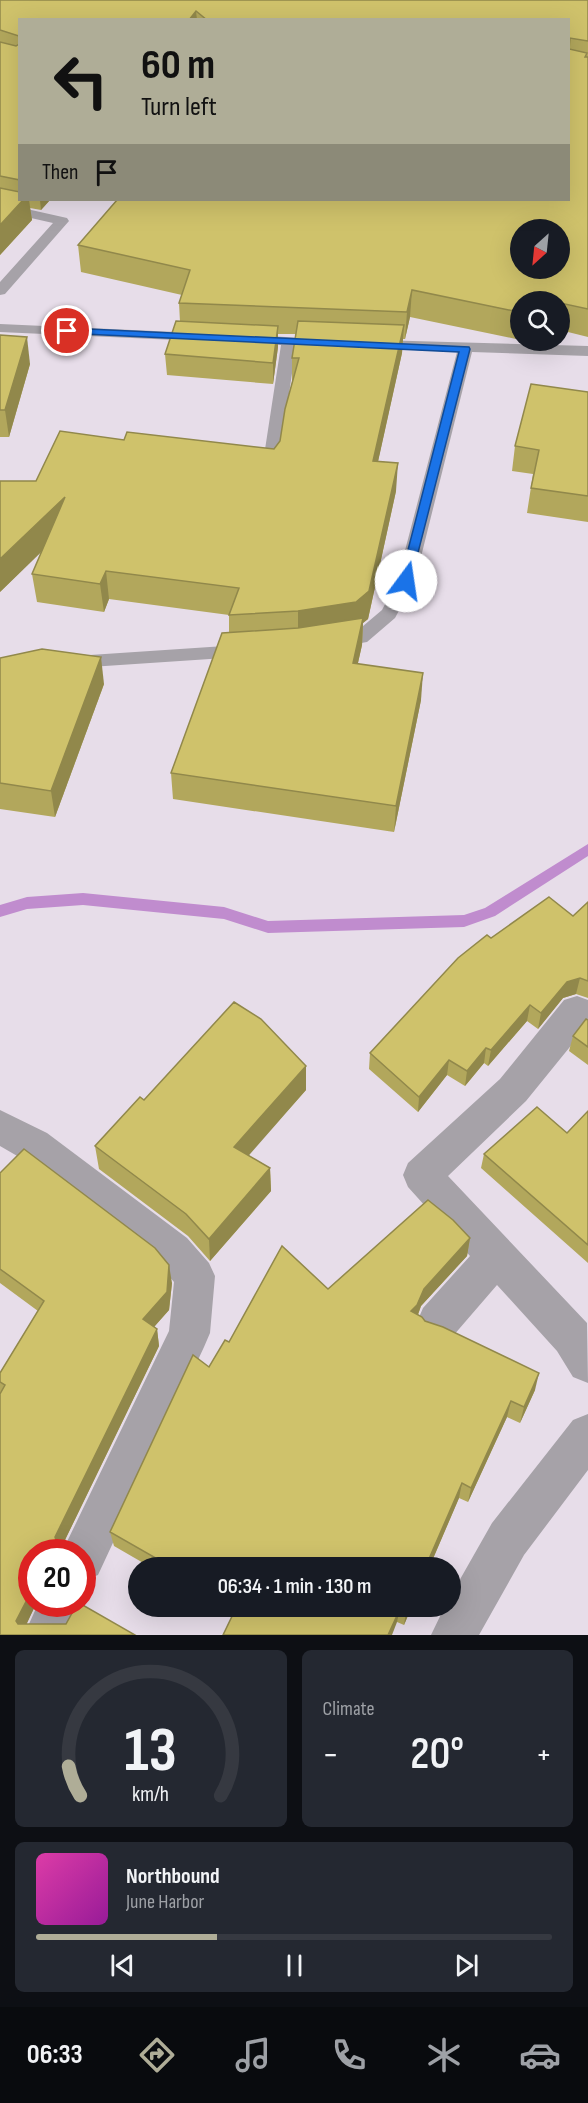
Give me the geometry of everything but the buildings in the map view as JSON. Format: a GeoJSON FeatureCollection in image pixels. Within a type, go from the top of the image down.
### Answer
{"type":"FeatureCollection","features":[{"type":"Feature","properties":{"kind":"street"},"geometry":{"type":"LineString","coordinates":[[588,1019],[577,1011],[513,1090],[422,1175],[572,1337],[588,1363]]}},
{"type":"Feature","properties":{"kind":"street"},"geometry":{"type":"LineString","coordinates":[[0,1127],[33,1145],[173,1251],[195,1276],[189,1333],[91,1539]]}},
{"type":"Feature","properties":{"kind":"street"},"geometry":{"type":"LineString","coordinates":[[438,1322],[496,1256]]}},
{"type":"Feature","properties":{"kind":"street"},"geometry":{"type":"LineString","coordinates":[[454,1635],[508,1539],[588,1435]]}},
{"type":"Feature","properties":{"kind":"street"},"geometry":{"type":"LineString","coordinates":[[47,1635],[56,1617]]}},
{"type":"Feature","properties":{"kind":"lane"},"geometry":{"type":"LineString","coordinates":[[0,207],[62,221],[0,291]]}},
{"type":"Feature","properties":{"kind":"lane"},"geometry":{"type":"LineString","coordinates":[[0,328],[208,338]]}},
{"type":"Feature","properties":{"kind":"lane"},"geometry":{"type":"LineString","coordinates":[[232,339],[336,343]]}},
{"type":"Feature","properties":{"kind":"lane"},"geometry":{"type":"LineString","coordinates":[[270,469],[290,341]]}},
{"type":"Feature","properties":{"kind":"lane"},"geometry":{"type":"LineString","coordinates":[[360,344],[588,351]]}},
{"type":"Feature","properties":{"kind":"lane"},"geometry":{"type":"LineString","coordinates":[[319,644],[361,638],[389,614],[406,581],[465,349]]}},
{"type":"Feature","properties":{"kind":"lane"},"geometry":{"type":"LineString","coordinates":[[58,664],[252,650]]}},
{"type":"Feature","properties":{"kind":"waterway"},"geometry":{"type":"LineString","coordinates":[[0,911],[27,903],[83,899],[224,913],[268,927],[464,921],[490,912],[588,849]]}},
{"type":"Feature","properties":{"kind":"route"},"geometry":{"type":"LineString","coordinates":[[67,331],[465,349],[406,581]]}}]}
